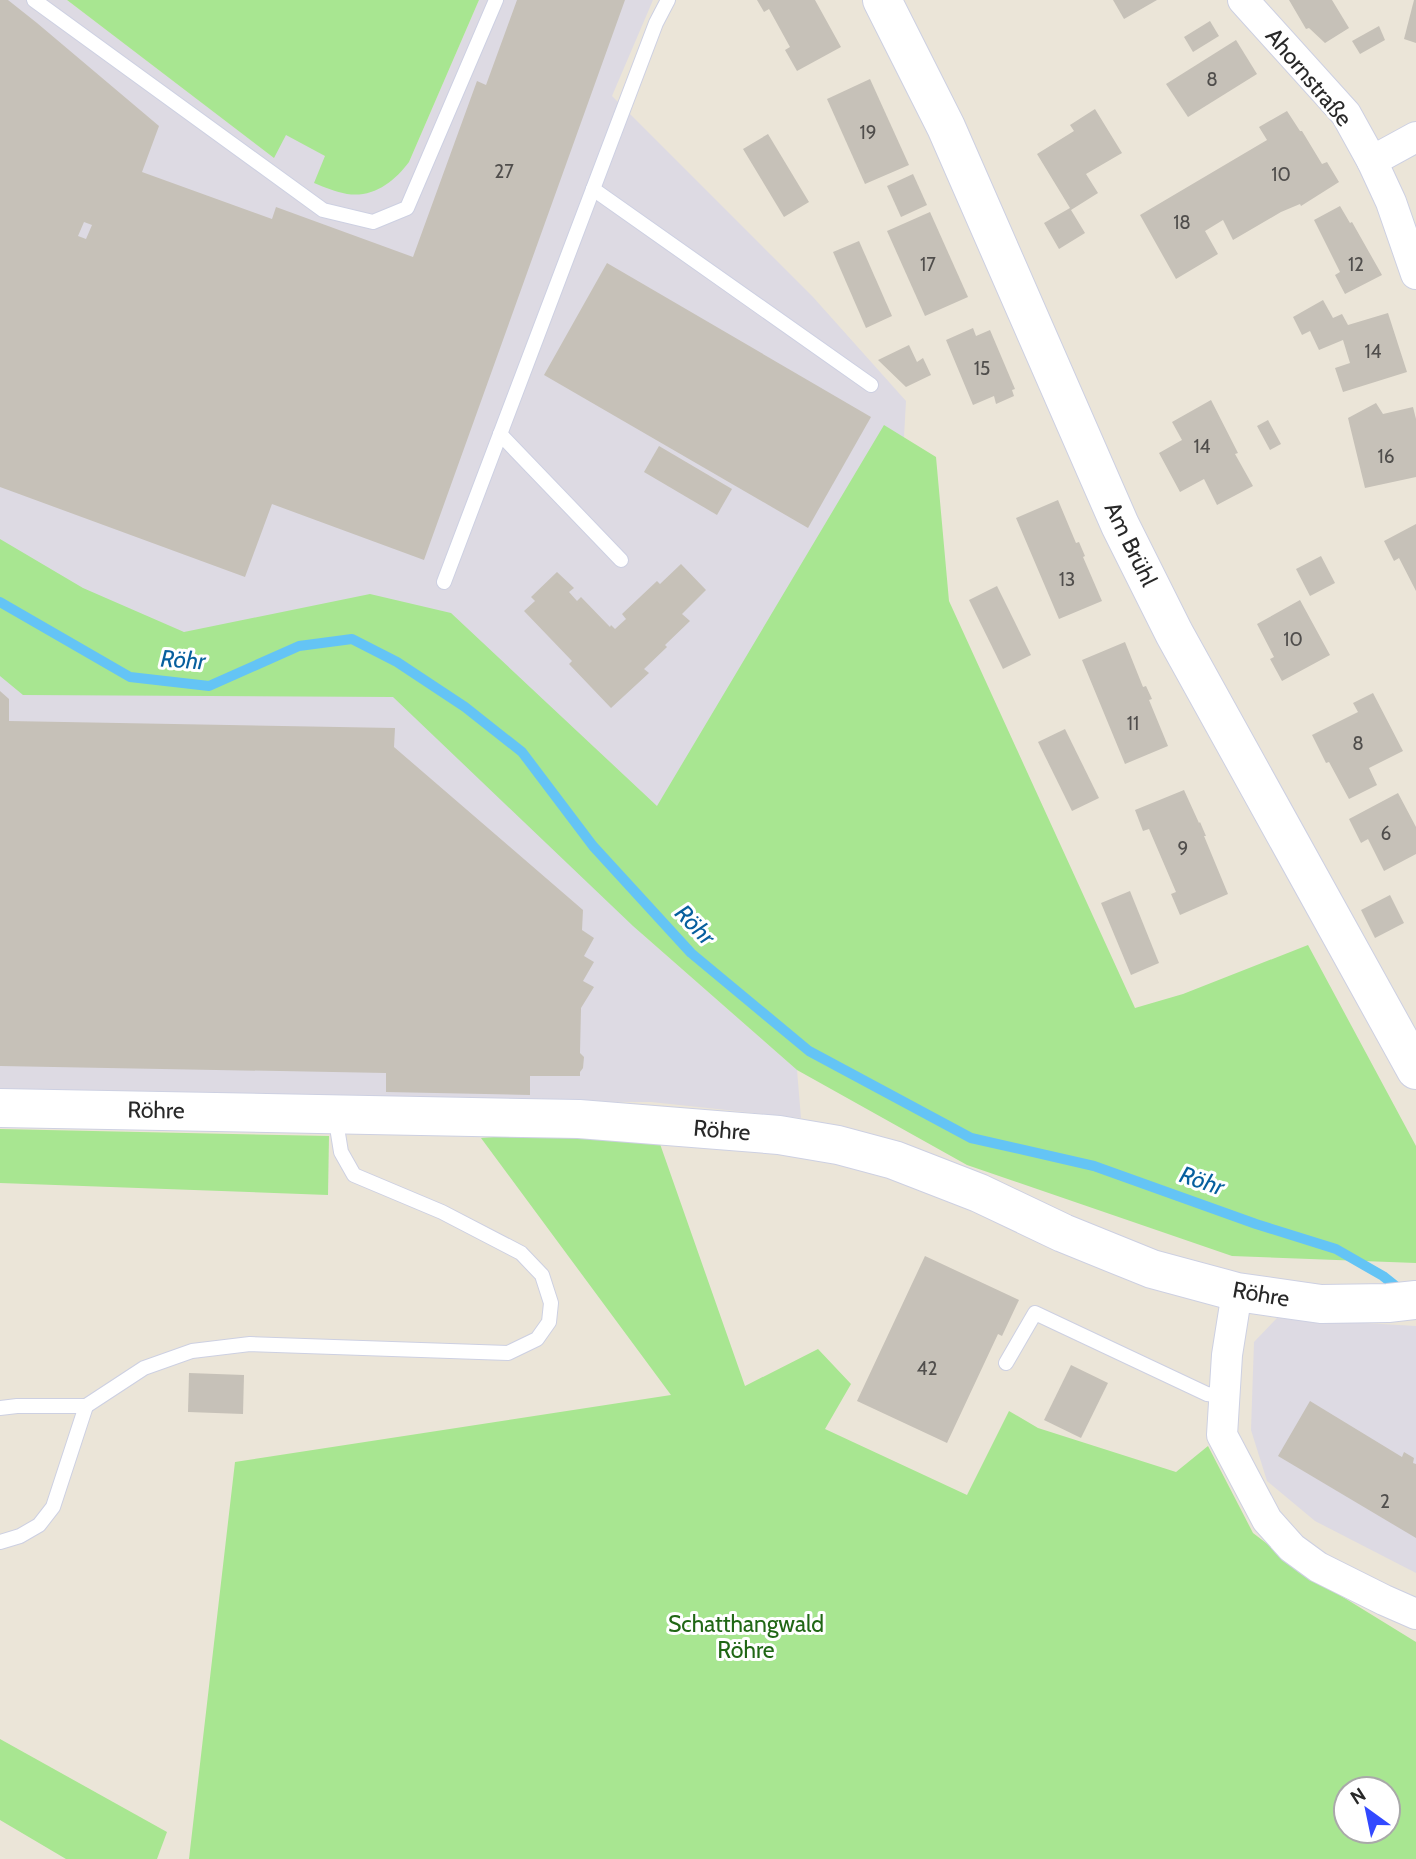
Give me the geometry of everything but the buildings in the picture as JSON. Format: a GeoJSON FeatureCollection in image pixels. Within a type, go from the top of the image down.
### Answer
{"type":"FeatureCollection","features":[{"type":"Feature","properties":{"kind":"main road","name":"Am Brühl"},"geometry":{"type":"LineString","coordinates":[[882,0],[946,127],[1120,525],[1174,633],[1416,1070]]}},
{"type":"Feature","properties":{"kind":"main road","name":"Röhre"},"geometry":{"type":"LineString","coordinates":[[0,1108],[579,1119],[779,1135],[894,1160],[979,1193],[1063,1233],[1152,1269],[1237,1292],[1321,1304],[1402,1301]]}},
{"type":"Feature","properties":{"kind":"street","name":"Ahornstraße"},"geometry":{"type":"LineString","coordinates":[[1243,0],[1346,114],[1391,202],[1416,274]]}},
{"type":"Feature","properties":{"kind":"street"},"geometry":{"type":"LineString","coordinates":[[1372,161],[1416,137]]}},
{"type":"Feature","properties":{"kind":"street"},"geometry":{"type":"LineString","coordinates":[[1237,1292],[1227,1355],[1222,1434],[1267,1520],[1292,1548],[1318,1567],[1416,1614]]}},
{"type":"Feature","properties":{"kind":"lane"},"geometry":{"type":"LineString","coordinates":[[34,0],[323,210],[373,222],[407,208],[496,0]]}},
{"type":"Feature","properties":{"kind":"lane"},"geometry":{"type":"LineString","coordinates":[[444,582],[656,23],[668,0]]}},
{"type":"Feature","properties":{"kind":"lane"},"geometry":{"type":"LineString","coordinates":[[593,189],[871,385]]}},
{"type":"Feature","properties":{"kind":"lane"},"geometry":{"type":"LineString","coordinates":[[500,434],[621,561]]}},
{"type":"Feature","properties":{"kind":"lane"},"geometry":{"type":"LineString","coordinates":[[0,1408],[86,1406],[144,1368],[192,1351],[250,1344],[508,1353],[537,1339],[549,1322],[551,1303],[542,1275],[521,1253],[442,1212],[354,1175],[341,1152],[335,1113]]}},
{"type":"Feature","properties":{"kind":"lane"},"geometry":{"type":"LineString","coordinates":[[1006,1363],[1035,1313],[1207,1394],[1224,1396]]}},
{"type":"Feature","properties":{"kind":"lane"},"geometry":{"type":"LineString","coordinates":[[0,1542],[20,1536],[39,1525],[53,1507],[86,1406]]}},
{"type":"Feature","properties":{"kind":"shaded area"},"geometry":{"type":"Polygon","coordinates":[[[0,0],[67,0],[273,157],[286,134],[326,156],[409,162],[479,0],[653,0],[612,96],[813,297],[906,401],[904,437],[642,934],[797,1070],[801,1118],[651,1102],[308,1101],[0,1091],[0,0]]]}},
{"type":"Feature","properties":{"kind":"shaded area"},"geometry":{"type":"Polygon","coordinates":[[[1277,1318],[1416,1326],[1416,1573],[1315,1521],[1267,1481],[1251,1430],[1254,1342],[1277,1318]]]}},
{"type":"Feature","properties":{"kind":"green space"},"geometry":{"type":"Polygon","coordinates":[[[67,0],[479,0],[409,162],[390,182],[374,191],[357,195],[314,183],[325,156],[286,135],[274,158],[67,0]]]}},
{"type":"Feature","properties":{"kind":"green space"},"geometry":{"type":"Polygon","coordinates":[[[884,425],[936,457],[949,601],[1135,1008],[1183,994],[1308,945],[1416,1146],[1416,1263],[1232,1256],[967,1165],[797,1070],[633,926],[393,697],[23,695],[0,676],[0,539],[83,588],[184,632],[370,594],[451,613],[657,806],[884,425]]]}},
{"type":"Feature","properties":{"kind":"green space","name":"Schatthangwald Röhre"},"geometry":{"type":"Polygon","coordinates":[[[653,1124],[745,1386],[818,1349],[851,1384],[825,1429],[967,1495],[1009,1411],[1038,1428],[1176,1472],[1208,1446],[1253,1533],[1312,1578],[1416,1642],[1416,1859],[189,1859],[235,1462],[671,1395],[481,1138],[653,1124]]]}},
{"type":"Feature","properties":{"kind":"green space"},"geometry":{"type":"Polygon","coordinates":[[[0,1129],[329,1136],[328,1195],[0,1183],[0,1129]]]}},
{"type":"Feature","properties":{"kind":"green space"},"geometry":{"type":"Polygon","coordinates":[[[0,1739],[167,1832],[157,1859],[66,1859],[0,1820],[0,1739]]]}},
{"type":"Feature","properties":{"kind":"waterway","name":"Röhr"},"geometry":{"type":"LineString","coordinates":[[0,602],[130,677],[209,686],[299,646],[352,639],[397,662],[465,707],[522,752],[593,846],[691,953],[809,1051],[971,1138],[1094,1166],[1256,1224],[1336,1249],[1383,1276],[1403,1292]]}}]}
